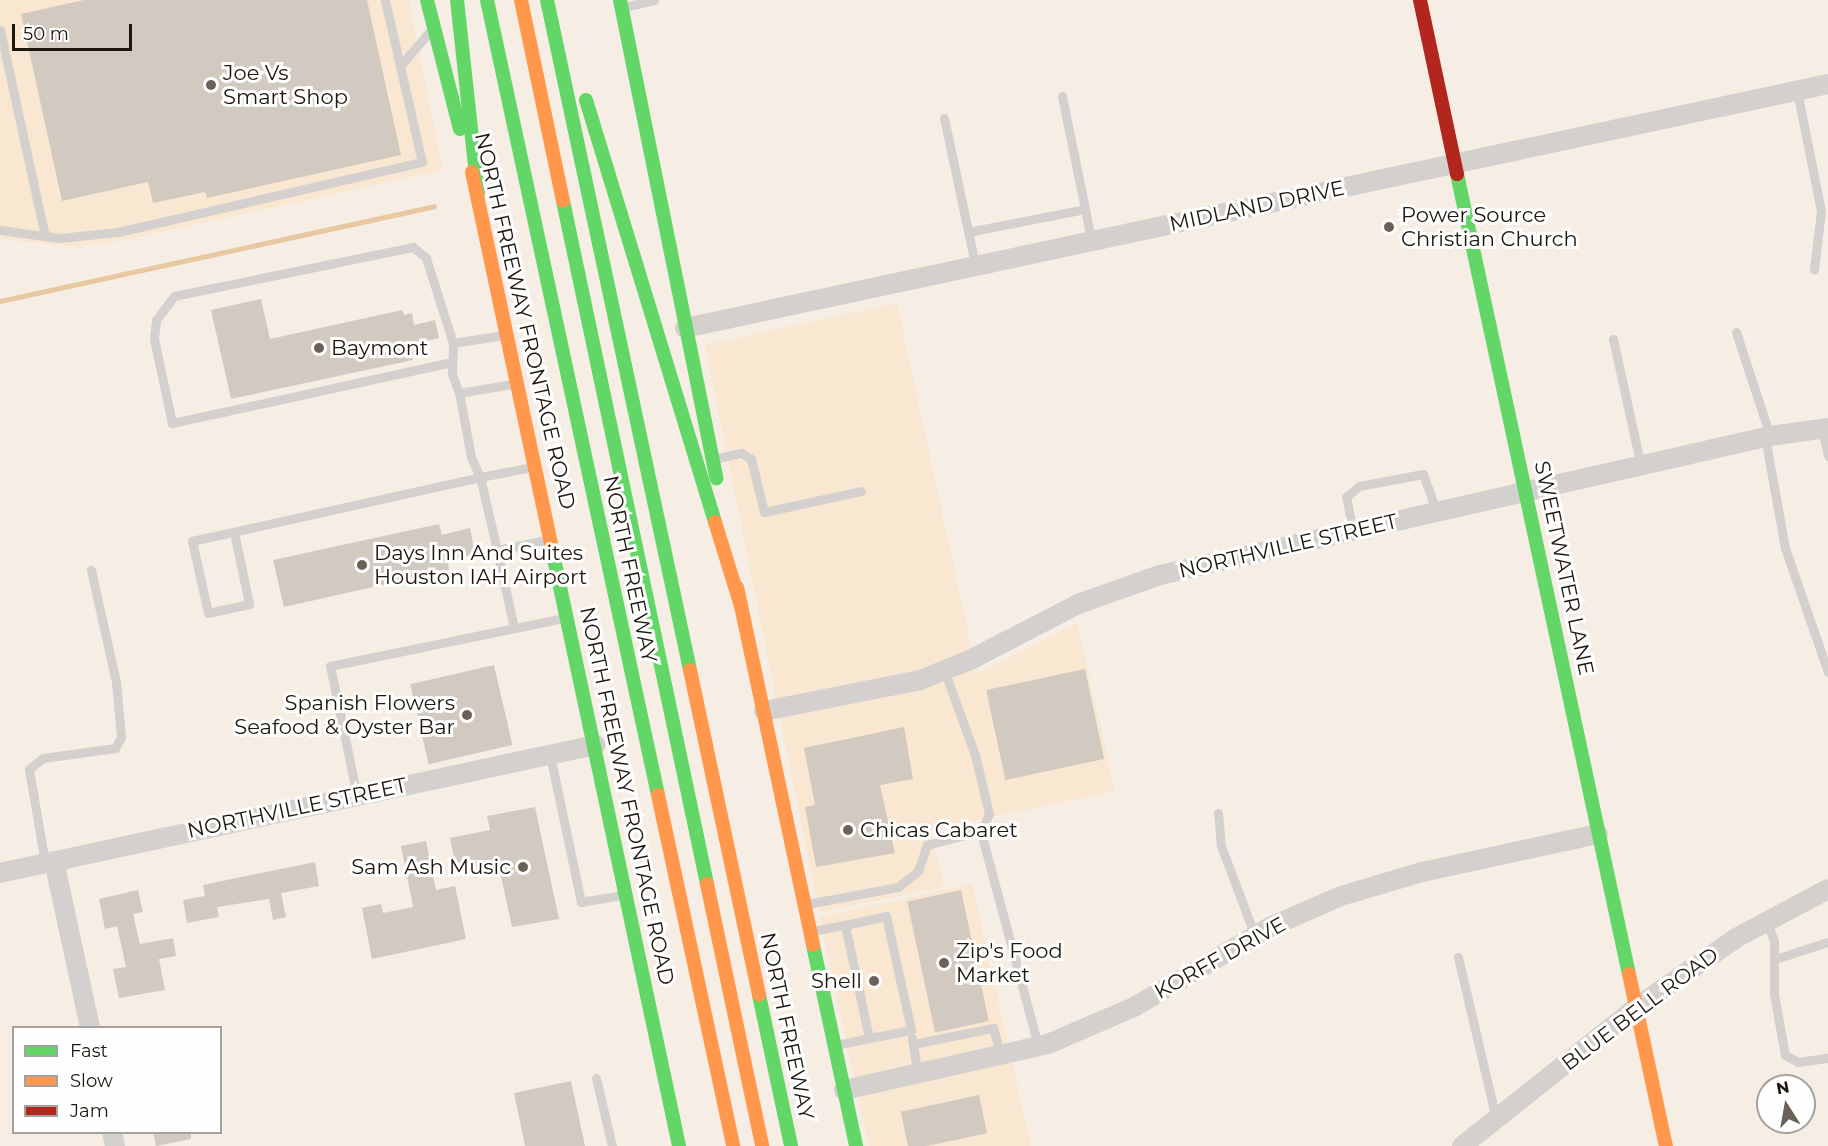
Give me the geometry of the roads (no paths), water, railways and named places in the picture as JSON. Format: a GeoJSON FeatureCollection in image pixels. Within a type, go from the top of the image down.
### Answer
{"type":"FeatureCollection","features":[{"type":"Feature","properties":{"kind":"main road","name":"NORTH FREEWAY FRONTAGE ROAD"},"geometry":{"type":"LineString","coordinates":[[426,0],[478,193],[680,1146]]}},
{"type":"Feature","properties":{"kind":"main road"},"geometry":{"type":"LineString","coordinates":[[457,0],[478,193]]}},
{"type":"Feature","properties":{"kind":"main road","name":"NORTH FREEWAY"},"geometry":{"type":"LineString","coordinates":[[487,0],[733,1146]]}},
{"type":"Feature","properties":{"kind":"main road","name":"NORTH FREEWAY"},"geometry":{"type":"LineString","coordinates":[[521,0],[762,1146]]}},
{"type":"Feature","properties":{"kind":"main road","name":"NORTH FREEWAY"},"geometry":{"type":"LineString","coordinates":[[547,0],[791,1146]]}},
{"type":"Feature","properties":{"kind":"main road","name":"SWEETWATER LANE"},"geometry":{"type":"LineString","coordinates":[[1420,0],[1528,493],[1634,1010],[1666,1146]]}},
{"type":"Feature","properties":{"kind":"main road"},"geometry":{"type":"LineString","coordinates":[[621,4],[663,196],[686,328],[741,606],[856,1146]]}},
{"type":"Feature","properties":{"kind":"main road"},"geometry":{"type":"LineString","coordinates":[[561,66],[589,103],[741,606]]}},
{"type":"Feature","properties":{"kind":"street","name":"MIDLAND DRIVE"},"geometry":{"type":"LineString","coordinates":[[686,328],[976,268],[1828,84]]}},
{"type":"Feature","properties":{"kind":"street","name":"NORTHVILLE STREET"},"geometry":{"type":"LineString","coordinates":[[764,711],[886,687],[944,670],[1121,586],[1768,437],[1825,428]]}},
{"type":"Feature","properties":{"kind":"street","name":"NORTHVILLE STREET"},"geometry":{"type":"LineString","coordinates":[[0,873],[595,745]]}},
{"type":"Feature","properties":{"kind":"street","name":"KORFF DRIVE"},"geometry":{"type":"LineString","coordinates":[[844,1090],[1001,1058],[1038,1047],[1134,1007],[1254,936],[1341,896],[1422,872],[1598,834]]}},
{"type":"Feature","properties":{"kind":"street"},"geometry":{"type":"LineString","coordinates":[[50,862],[90,1026]]}},
{"type":"Feature","properties":{"kind":"street","name":"BLUE BELL ROAD"},"geometry":{"type":"LineString","coordinates":[[1462,1146],[1634,1010],[1766,920],[1828,889]]}},
{"type":"Feature","properties":{"kind":"lane"},"geometry":{"type":"LineString","coordinates":[[0,230],[45,236],[118,232],[422,162],[385,0]]}},
{"type":"Feature","properties":{"kind":"lane"},"geometry":{"type":"LineString","coordinates":[[621,4],[654,0]]}},
{"type":"Feature","properties":{"kind":"lane"},"geometry":{"type":"LineString","coordinates":[[400,66],[432,29]]}},
{"type":"Feature","properties":{"kind":"lane"},"geometry":{"type":"LineString","coordinates":[[0,30],[45,236]]}},
{"type":"Feature","properties":{"kind":"lane"},"geometry":{"type":"LineString","coordinates":[[1797,91],[1821,211],[1814,270]]}},
{"type":"Feature","properties":{"kind":"lane"},"geometry":{"type":"LineString","coordinates":[[1062,96],[1086,208],[1091,243]]}},
{"type":"Feature","properties":{"kind":"lane"},"geometry":{"type":"LineString","coordinates":[[944,118],[976,268]]}},
{"type":"Feature","properties":{"kind":"lane"},"geometry":{"type":"LineString","coordinates":[[968,232],[1086,208]]}},
{"type":"Feature","properties":{"kind":"lane"},"geometry":{"type":"LineString","coordinates":[[452,362],[172,423],[154,339],[156,320],[174,296],[413,248],[426,258],[453,343],[452,362],[471,456],[480,477],[514,628]]}},
{"type":"Feature","properties":{"kind":"lane"},"geometry":{"type":"LineString","coordinates":[[1736,332],[1768,437],[1785,548],[1828,672]]}},
{"type":"Feature","properties":{"kind":"lane"},"geometry":{"type":"LineString","coordinates":[[453,343],[508,334]]}},
{"type":"Feature","properties":{"kind":"lane"},"geometry":{"type":"LineString","coordinates":[[1613,339],[1641,466]]}},
{"type":"Feature","properties":{"kind":"lane"},"geometry":{"type":"LineString","coordinates":[[459,393],[519,383]]}},
{"type":"Feature","properties":{"kind":"lane"},"geometry":{"type":"LineString","coordinates":[[1825,428],[1828,456]]}},
{"type":"Feature","properties":{"kind":"lane"},"geometry":{"type":"LineString","coordinates":[[712,460],[741,453],[751,459],[764,512],[861,491]]}},
{"type":"Feature","properties":{"kind":"lane"},"geometry":{"type":"LineString","coordinates":[[234,532],[249,604],[207,613],[192,541],[536,466]]}},
{"type":"Feature","properties":{"kind":"lane"},"geometry":{"type":"LineString","coordinates":[[1353,532],[1346,497],[1359,486],[1423,474],[1437,513]]}},
{"type":"Feature","properties":{"kind":"lane"},"geometry":{"type":"LineString","coordinates":[[497,550],[552,539]]}},
{"type":"Feature","properties":{"kind":"lane"},"geometry":{"type":"LineString","coordinates":[[50,862],[29,769],[44,758],[115,748],[122,737],[116,682],[91,570]]}},
{"type":"Feature","properties":{"kind":"lane"},"geometry":{"type":"LineString","coordinates":[[357,795],[330,666],[568,617]]}},
{"type":"Feature","properties":{"kind":"lane"},"geometry":{"type":"LineString","coordinates":[[805,904],[898,887],[918,871],[927,845],[980,828],[989,814],[965,719],[944,670]]}},
{"type":"Feature","properties":{"kind":"lane"},"geometry":{"type":"LineString","coordinates":[[550,754],[581,902],[627,894]]}},
{"type":"Feature","properties":{"kind":"lane"},"geometry":{"type":"LineString","coordinates":[[1218,813],[1221,846],[1254,936]]}},
{"type":"Feature","properties":{"kind":"lane"},"geometry":{"type":"LineString","coordinates":[[980,828],[1038,1047]]}},
{"type":"Feature","properties":{"kind":"lane"},"geometry":{"type":"LineString","coordinates":[[810,931],[886,916],[919,1076]]}},
{"type":"Feature","properties":{"kind":"lane"},"geometry":{"type":"LineString","coordinates":[[1766,920],[1775,959],[1777,1026],[1785,1055],[1798,1062],[1828,1058]]}},
{"type":"Feature","properties":{"kind":"lane"},"geometry":{"type":"LineString","coordinates":[[845,924],[869,1038]]}},
{"type":"Feature","properties":{"kind":"lane"},"geometry":{"type":"LineString","coordinates":[[1775,959],[1828,942]]}},
{"type":"Feature","properties":{"kind":"lane"},"geometry":{"type":"LineString","coordinates":[[1458,957],[1496,1119]]}},
{"type":"Feature","properties":{"kind":"lane"},"geometry":{"type":"LineString","coordinates":[[913,1044],[993,1028],[1001,1058]]}},
{"type":"Feature","properties":{"kind":"lane"},"geometry":{"type":"LineString","coordinates":[[835,1046],[911,1030]]}},
{"type":"Feature","properties":{"kind":"lane"},"geometry":{"type":"LineString","coordinates":[[596,1078],[612,1146]]}},
{"type":"Feature","properties":{"kind":"waterway"},"geometry":{"type":"LineString","coordinates":[[0,301],[434,206]]}},
{"type":"Feature","properties":{"kind":"place","name":"Joe Vs Smart Shop"},"geometry":{"type":"Point","coordinates":[211,85]}},
{"type":"Feature","properties":{"kind":"place","name":"Power Source Christian Church"},"geometry":{"type":"Point","coordinates":[1389,227]}},
{"type":"Feature","properties":{"kind":"place","name":"Baymont"},"geometry":{"type":"Point","coordinates":[319,348]}},
{"type":"Feature","properties":{"kind":"place","name":"Days Inn And Suites Houston IAH Airport"},"geometry":{"type":"Point","coordinates":[362,565]}},
{"type":"Feature","properties":{"kind":"place","name":"Spanish Flowers Seafood & Oyster Bar"},"geometry":{"type":"Point","coordinates":[467,715]}},
{"type":"Feature","properties":{"kind":"place","name":"Chicas Cabaret"},"geometry":{"type":"Point","coordinates":[848,830]}},
{"type":"Feature","properties":{"kind":"place","name":"Sam Ash Music"},"geometry":{"type":"Point","coordinates":[523,867]}},
{"type":"Feature","properties":{"kind":"place","name":"Zip's Food Market"},"geometry":{"type":"Point","coordinates":[944,963]}},
{"type":"Feature","properties":{"kind":"place","name":"Shell"},"geometry":{"type":"Point","coordinates":[874,981]}}]}
